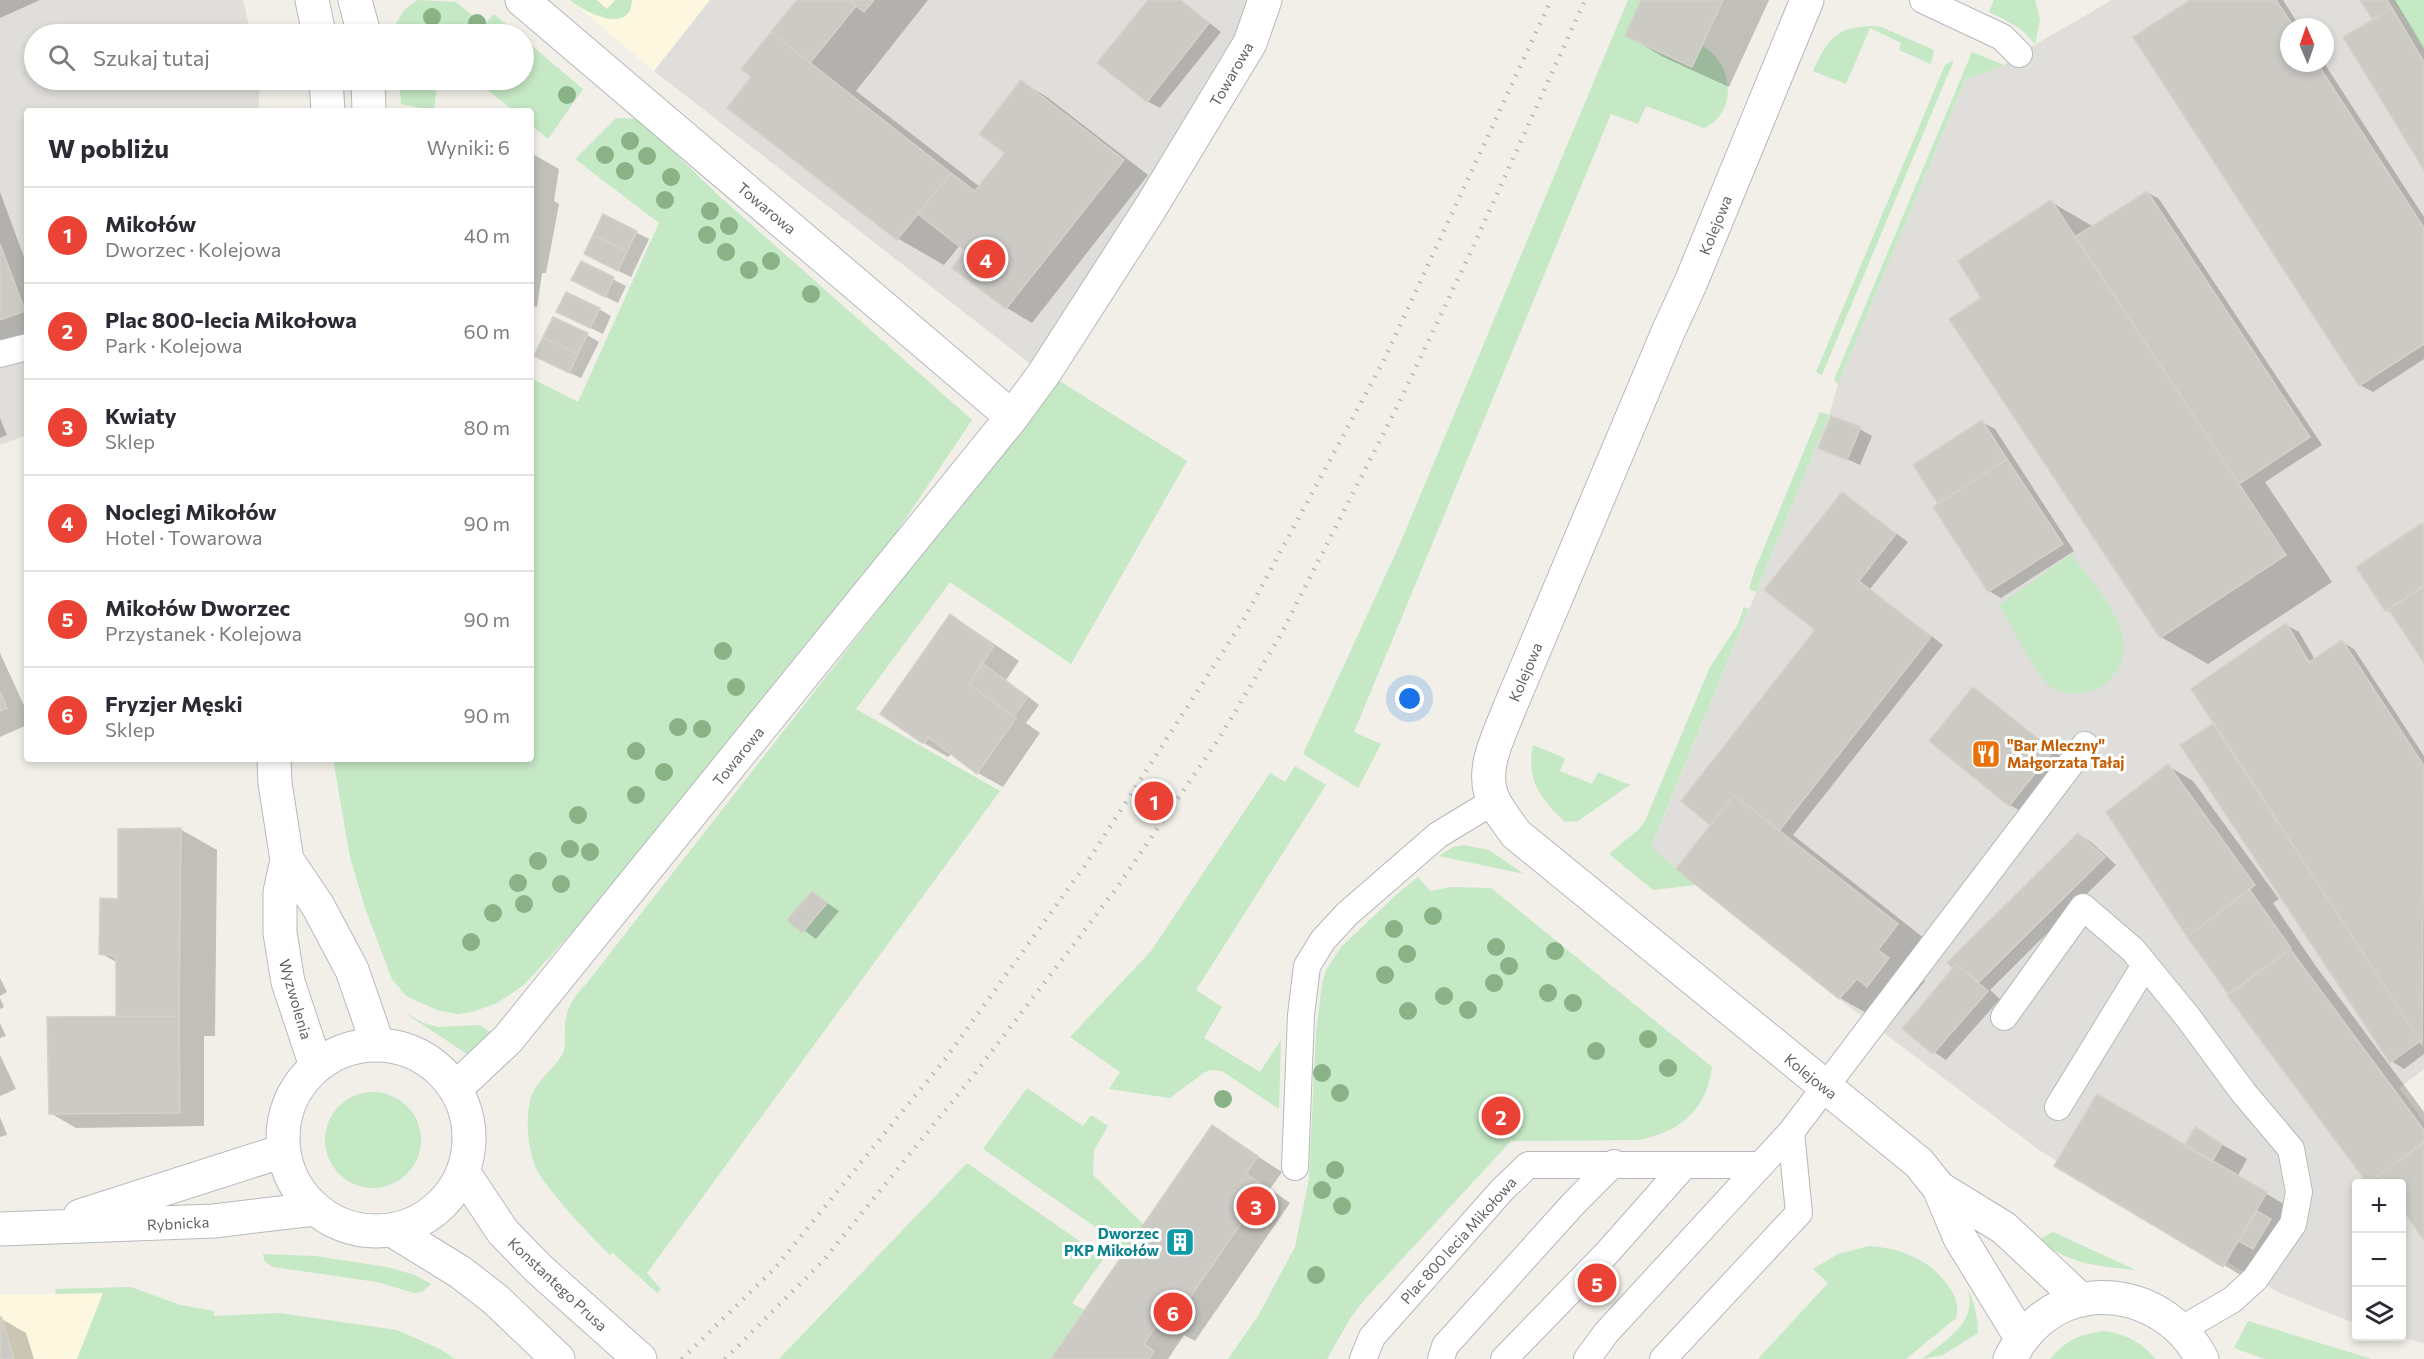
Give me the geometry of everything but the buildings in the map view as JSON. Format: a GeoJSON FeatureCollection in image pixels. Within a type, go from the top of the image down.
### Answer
{"type":"FeatureCollection","features":[{"type":"Feature","properties":{"kind":"street"},"geometry":{"type":"LineString","coordinates":[[312,0],[317,24]]}},
{"type":"Feature","properties":{"kind":"street","name":"Towarowa"},"geometry":{"type":"LineString","coordinates":[[522,0],[1012,417]]}},
{"type":"Feature","properties":{"kind":"street","name":"Kolejowa"},"geometry":{"type":"LineString","coordinates":[[1807,0],[1691,282],[1510,707],[1492,753],[1487,778],[1494,801],[1516,834],[1919,1163],[1939,1188],[1960,1238],[2016,1349]]}},
{"type":"Feature","properties":{"kind":"street","name":"Towarowa"},"geometry":{"type":"LineString","coordinates":[[456,1088],[508,1039],[1012,417],[1045,372],[1151,207],[1250,43],[1260,3]]}},
{"type":"Feature","properties":{"kind":"street"},"geometry":{"type":"LineString","coordinates":[[327,90],[328,108]]}},
{"type":"Feature","properties":{"kind":"street"},"geometry":{"type":"LineString","coordinates":[[368,90],[369,108]]}},
{"type":"Feature","properties":{"kind":"street","name":"Wyzwolenia"},"geometry":{"type":"LineString","coordinates":[[274,762],[275,783],[287,860],[280,891],[280,933],[288,982],[316,1066]]}},
{"type":"Feature","properties":{"kind":"street","name":"Wyzwolenia"},"geometry":{"type":"LineString","coordinates":[[287,860],[318,906],[352,970],[378,1045]]}},
{"type":"Feature","properties":{"kind":"street"},"geometry":{"type":"LineString","coordinates":[[378,1045],[408,1050],[435,1065],[456,1088],[467,1115],[470,1144],[463,1172],[446,1199],[422,1220],[392,1230],[362,1230],[334,1221],[314,1209],[293,1180],[283,1151],[284,1120],[295,1091],[316,1066],[345,1050],[378,1045]]}},
{"type":"Feature","properties":{"kind":"street","name":"Rybnicka"},"geometry":{"type":"LineString","coordinates":[[41,1229],[283,1151]]}},
{"type":"Feature","properties":{"kind":"street","name":"Konstantego Prusa"},"geometry":{"type":"LineString","coordinates":[[463,1172],[502,1232],[539,1269],[640,1359]]}},
{"type":"Feature","properties":{"kind":"street","name":"Kolejowa"},"geometry":{"type":"LineString","coordinates":[[1939,1188],[2004,1228],[2081,1300]]}},
{"type":"Feature","properties":{"kind":"street","name":"Rybnicka"},"geometry":{"type":"LineString","coordinates":[[0,1229],[214,1221],[314,1209]]}},
{"type":"Feature","properties":{"kind":"street"},"geometry":{"type":"LineString","coordinates":[[392,1230],[460,1272],[495,1299],[558,1359]]}},
{"type":"Feature","properties":{"kind":"street"},"geometry":{"type":"LineString","coordinates":[[2016,1349],[2039,1322],[2058,1309],[2081,1300],[2108,1297],[2135,1302],[2161,1312],[2182,1329],[2202,1359]]}},
{"type":"Feature","properties":{"kind":"lane"},"geometry":{"type":"LineString","coordinates":[[1923,0],[2002,37],[2019,54]]}},
{"type":"Feature","properties":{"kind":"lane"},"geometry":{"type":"LineString","coordinates":[[0,354],[24,348]]}},
{"type":"Feature","properties":{"kind":"lane"},"geometry":{"type":"LineString","coordinates":[[1587,1359],[1606,1333],[1791,1131],[1826,1088],[1854,1046],[2085,745]]}},
{"type":"Feature","properties":{"kind":"lane"},"geometry":{"type":"LineString","coordinates":[[1295,1167],[1301,1015],[1307,966],[1323,940],[1355,907],[1438,835],[1494,801]]}},
{"type":"Feature","properties":{"kind":"lane"},"geometry":{"type":"LineString","coordinates":[[2004,1017],[2083,907],[2133,950],[2187,1016],[2243,1092],[2291,1149],[2299,1192],[2293,1224],[2255,1279],[2232,1300],[2182,1329]]}},
{"type":"Feature","properties":{"kind":"lane"},"geometry":{"type":"LineString","coordinates":[[2058,1107],[2145,965]]}},
{"type":"Feature","properties":{"kind":"lane"},"geometry":{"type":"LineString","coordinates":[[1663,1359],[1799,1213],[1791,1131]]}},
{"type":"Feature","properties":{"kind":"lane"},"geometry":{"type":"LineString","coordinates":[[1441,1359],[1445,1346],[1575,1202],[1614,1163]]}},
{"type":"Feature","properties":{"kind":"lane","name":"Plac 800 lecia Mikołowa"},"geometry":{"type":"LineString","coordinates":[[1363,1359],[1372,1337],[1502,1190],[1528,1165],[1614,1163],[1684,1166],[1760,1165]]}},
{"type":"Feature","properties":{"kind":"lane"},"geometry":{"type":"LineString","coordinates":[[1504,1359],[1606,1253],[1684,1166]]}},
{"type":"Feature","properties":{"kind":"shaded area"},"geometry":{"type":"Polygon","coordinates":[[[0,0],[243,0],[249,24],[24,24],[24,90],[259,90],[258,108],[24,108],[24,436],[0,445],[0,0]]]}},
{"type":"Feature","properties":{"kind":"shaded area"},"geometry":{"type":"Polygon","coordinates":[[[570,0],[710,0],[654,71],[570,0]]]}},
{"type":"Feature","properties":{"kind":"shaded area"},"geometry":{"type":"Polygon","coordinates":[[[710,0],[1265,0],[1037,369],[654,71],[710,0]]]}},
{"type":"Feature","properties":{"kind":"shaded area"},"geometry":{"type":"Polygon","coordinates":[[[2112,0],[2393,0],[2424,50],[2424,1069],[2399,1088],[2424,1122],[2424,1343],[2406,1339],[2406,1179],[2352,1179],[2352,1322],[2280,1293],[2039,1150],[1839,999],[1651,848],[1829,415],[1838,384],[1965,80],[2004,65],[2112,0]]]}},
{"type":"Feature","properties":{"kind":"shaded area"},"geometry":{"type":"Polygon","coordinates":[[[103,1293],[77,1359],[0,1359],[0,1295],[103,1293]]]}},
{"type":"Feature","properties":{"kind":"green space"},"geometry":{"type":"Polygon","coordinates":[[[418,0],[456,2],[483,24],[397,24],[409,6],[418,0]]]}},
{"type":"Feature","properties":{"kind":"green space"},"geometry":{"type":"Polygon","coordinates":[[[570,0],[597,0],[607,9],[615,0],[632,0],[630,11],[624,17],[616,19],[596,15],[570,0]]]}},
{"type":"Feature","properties":{"kind":"green space"},"geometry":{"type":"Polygon","coordinates":[[[1628,0],[1641,0],[1625,36],[1692,67],[1702,46],[1712,53],[1720,63],[1728,87],[1723,111],[1704,128],[1646,106],[1638,124],[1611,114],[1354,732],[1381,744],[1358,788],[1303,754],[1399,546],[1628,0]]]}},
{"type":"Feature","properties":{"kind":"green space"},"geometry":{"type":"Polygon","coordinates":[[[1994,0],[2035,0],[2040,19],[2035,45],[2020,29],[1989,12],[1994,0]]]}},
{"type":"Feature","properties":{"kind":"green space"},"geometry":{"type":"Polygon","coordinates":[[[2393,0],[2424,0],[2424,49],[2393,0]]]}},
{"type":"Feature","properties":{"kind":"green space"},"geometry":{"type":"Polygon","coordinates":[[[494,14],[506,24],[485,24],[494,14]]]}},
{"type":"Feature","properties":{"kind":"green space"},"geometry":{"type":"Polygon","coordinates":[[[1881,27],[1934,50],[1931,64],[1899,50],[1901,43],[1870,28],[1846,84],[1813,71],[1823,51],[1834,37],[1849,29],[1881,27]]]}},
{"type":"Feature","properties":{"kind":"green space"},"geometry":{"type":"Polygon","coordinates":[[[534,47],[583,89],[548,139],[534,127],[534,108],[510,108],[488,90],[534,90],[534,47]]]}},
{"type":"Feature","properties":{"kind":"green space"},"geometry":{"type":"Polygon","coordinates":[[[1972,52],[2004,65],[1965,80],[1838,384],[1834,380],[1972,52]]]}},
{"type":"Feature","properties":{"kind":"green space"},"geometry":{"type":"Polygon","coordinates":[[[1954,60],[1822,375],[1816,372],[1945,65],[1954,60]]]}},
{"type":"Feature","properties":{"kind":"green space"},"geometry":{"type":"Polygon","coordinates":[[[400,90],[436,90],[434,108],[401,104],[400,90]]]}},
{"type":"Feature","properties":{"kind":"green space"},"geometry":{"type":"Polygon","coordinates":[[[616,118],[639,119],[718,195],[972,420],[863,582],[626,873],[524,985],[497,1003],[472,1012],[457,1014],[437,1010],[406,996],[392,979],[365,908],[350,857],[334,762],[534,762],[534,380],[578,402],[659,223],[575,159],[616,118]]]}},
{"type":"Feature","properties":{"kind":"green space"},"geometry":{"type":"Polygon","coordinates":[[[1058,380],[1187,461],[1071,664],[950,582],[856,709],[1000,791],[647,1273],[661,1289],[657,1293],[613,1253],[610,1255],[553,1193],[535,1165],[528,1134],[528,1112],[532,1095],[538,1084],[564,1052],[565,1021],[568,1009],[578,993],[1058,380]]]}},
{"type":"Feature","properties":{"kind":"green space"},"geometry":{"type":"Polygon","coordinates":[[[1820,412],[1829,415],[1756,592],[1749,589],[1754,572],[1820,412]]]}},
{"type":"Feature","properties":{"kind":"green space"},"geometry":{"type":"Polygon","coordinates":[[[2071,554],[2111,609],[2123,640],[2123,656],[2117,670],[2104,684],[2089,692],[2066,693],[2050,686],[2031,661],[1999,605],[2071,554]]]}},
{"type":"Feature","properties":{"kind":"green space"},"geometry":{"type":"Polygon","coordinates":[[[1744,607],[1749,609],[1651,847],[1695,885],[1653,890],[1609,854],[1638,830],[1645,821],[1710,667],[1737,626],[1744,607]]]}},
{"type":"Feature","properties":{"kind":"green space"},"geometry":{"type":"Polygon","coordinates":[[[1533,745],[1565,758],[1560,771],[1592,784],[1598,772],[1630,785],[1578,821],[1565,822],[1548,805],[1537,788],[1532,768],[1533,745]]]}},
{"type":"Feature","properties":{"kind":"green space"},"geometry":{"type":"Polygon","coordinates":[[[1295,766],[1326,785],[1196,990],[1222,1007],[1204,1038],[1260,1072],[1281,1040],[1279,1109],[1222,1071],[1205,1072],[1170,1098],[1109,1089],[1120,1072],[1070,1037],[1151,951],[1270,773],[1285,782],[1295,766]]]}},
{"type":"Feature","properties":{"kind":"green space"},"geometry":{"type":"Polygon","coordinates":[[[1464,845],[1489,850],[1524,874],[1439,856],[1453,847],[1464,845]]]}},
{"type":"Feature","properties":{"kind":"green space"},"geometry":{"type":"Polygon","coordinates":[[[1418,877],[1430,891],[1451,887],[1491,888],[1712,1067],[1704,1096],[1689,1117],[1679,1125],[1639,1140],[1511,1141],[1366,1298],[1351,1317],[1327,1359],[1228,1359],[1258,1316],[1295,1247],[1309,1179],[1316,1033],[1326,970],[1341,947],[1418,877]]]}},
{"type":"Feature","properties":{"kind":"green space"},"geometry":{"type":"Polygon","coordinates":[[[402,1011],[424,1023],[438,1027],[480,1025],[493,1034],[473,1055],[467,1054],[402,1011]]]}},
{"type":"Feature","properties":{"kind":"green space"},"geometry":{"type":"Polygon","coordinates":[[[1027,1088],[1083,1126],[1091,1115],[1108,1126],[1094,1150],[1093,1175],[1143,1224],[1123,1254],[1114,1247],[1117,1242],[983,1149],[1027,1088]]]}},
{"type":"Feature","properties":{"kind":"green space"},"geometry":{"type":"Polygon","coordinates":[[[373,1092],[391,1096],[407,1106],[417,1122],[421,1140],[417,1158],[407,1174],[391,1184],[373,1188],[355,1184],[339,1174],[329,1158],[325,1140],[329,1122],[339,1106],[355,1096],[373,1092]]]}},
{"type":"Feature","properties":{"kind":"green space"},"geometry":{"type":"Polygon","coordinates":[[[967,1163],[1104,1258],[1072,1303],[1084,1310],[1051,1359],[779,1359],[967,1163]]]}},
{"type":"Feature","properties":{"kind":"green space"},"geometry":{"type":"Polygon","coordinates":[[[2053,1232],[2136,1270],[2108,1267],[2073,1259],[2038,1240],[2053,1232]]]}},
{"type":"Feature","properties":{"kind":"green space"},"geometry":{"type":"Polygon","coordinates":[[[1869,1246],[1893,1249],[1915,1257],[1934,1269],[1953,1294],[1957,1306],[1956,1318],[1906,1359],[1758,1359],[1828,1283],[1813,1269],[1838,1254],[1869,1246]]]}},
{"type":"Feature","properties":{"kind":"green space"},"geometry":{"type":"Polygon","coordinates":[[[263,1254],[315,1256],[387,1267],[415,1275],[431,1284],[422,1292],[414,1293],[377,1282],[273,1267],[265,1262],[263,1254]]]}},
{"type":"Feature","properties":{"kind":"green space"},"geometry":{"type":"Polygon","coordinates":[[[131,1287],[180,1305],[214,1311],[214,1316],[279,1313],[397,1330],[440,1349],[455,1359],[77,1359],[103,1293],[56,1294],[55,1289],[131,1287]]]}},
{"type":"Feature","properties":{"kind":"green space"},"geometry":{"type":"Polygon","coordinates":[[[1967,1287],[1975,1309],[1978,1333],[1943,1355],[1922,1359],[1950,1337],[1965,1320],[1970,1299],[1967,1287]]]}},
{"type":"Feature","properties":{"kind":"green space"},"geometry":{"type":"Polygon","coordinates":[[[2248,1321],[2372,1359],[2265,1359],[2234,1348],[2248,1321]]]}},
{"type":"Feature","properties":{"kind":"green space"},"geometry":{"type":"Polygon","coordinates":[[[2104,1331],[2133,1340],[2156,1359],[2050,1359],[2074,1339],[2104,1331]]]}},
{"type":"Feature","properties":{"kind":"railway"},"geometry":{"type":"LineString","coordinates":[[682,1359],[775,1268],[946,1058],[1086,864],[1244,619],[1383,362],[1551,0]]}},
{"type":"Feature","properties":{"kind":"railway"},"geometry":{"type":"LineString","coordinates":[[725,1359],[823,1261],[973,1076],[1116,889],[1220,737],[1280,636],[1399,403],[1473,247],[1585,0]]}},
{"type":"Feature","properties":{"kind":"place","name":"Noclegi Mikołów"},"geometry":{"type":"Point","coordinates":[986,259]}},
{"type":"Feature","properties":{"kind":"place","name":"\"Bar Mleczny\" Małgorzata Tałaj"},"geometry":{"type":"Point","coordinates":[1986,754]}},
{"type":"Feature","properties":{"kind":"place","name":"Mikołów"},"geometry":{"type":"Point","coordinates":[1154,801]}},
{"type":"Feature","properties":{"kind":"place","name":"Plac 800-lecia Mikołowa"},"geometry":{"type":"Point","coordinates":[1501,1116]}},
{"type":"Feature","properties":{"kind":"place","name":"Kwiaty"},"geometry":{"type":"Point","coordinates":[1256,1206]}},
{"type":"Feature","properties":{"kind":"place","name":"Dworzec PKP Mikołów"},"geometry":{"type":"Point","coordinates":[1180,1242]}},
{"type":"Feature","properties":{"kind":"place","name":"Mikołów Dworzec"},"geometry":{"type":"Point","coordinates":[1597,1283]}},
{"type":"Feature","properties":{"kind":"place","name":"Fryzjer Męski"},"geometry":{"type":"Point","coordinates":[1173,1312]}}]}
